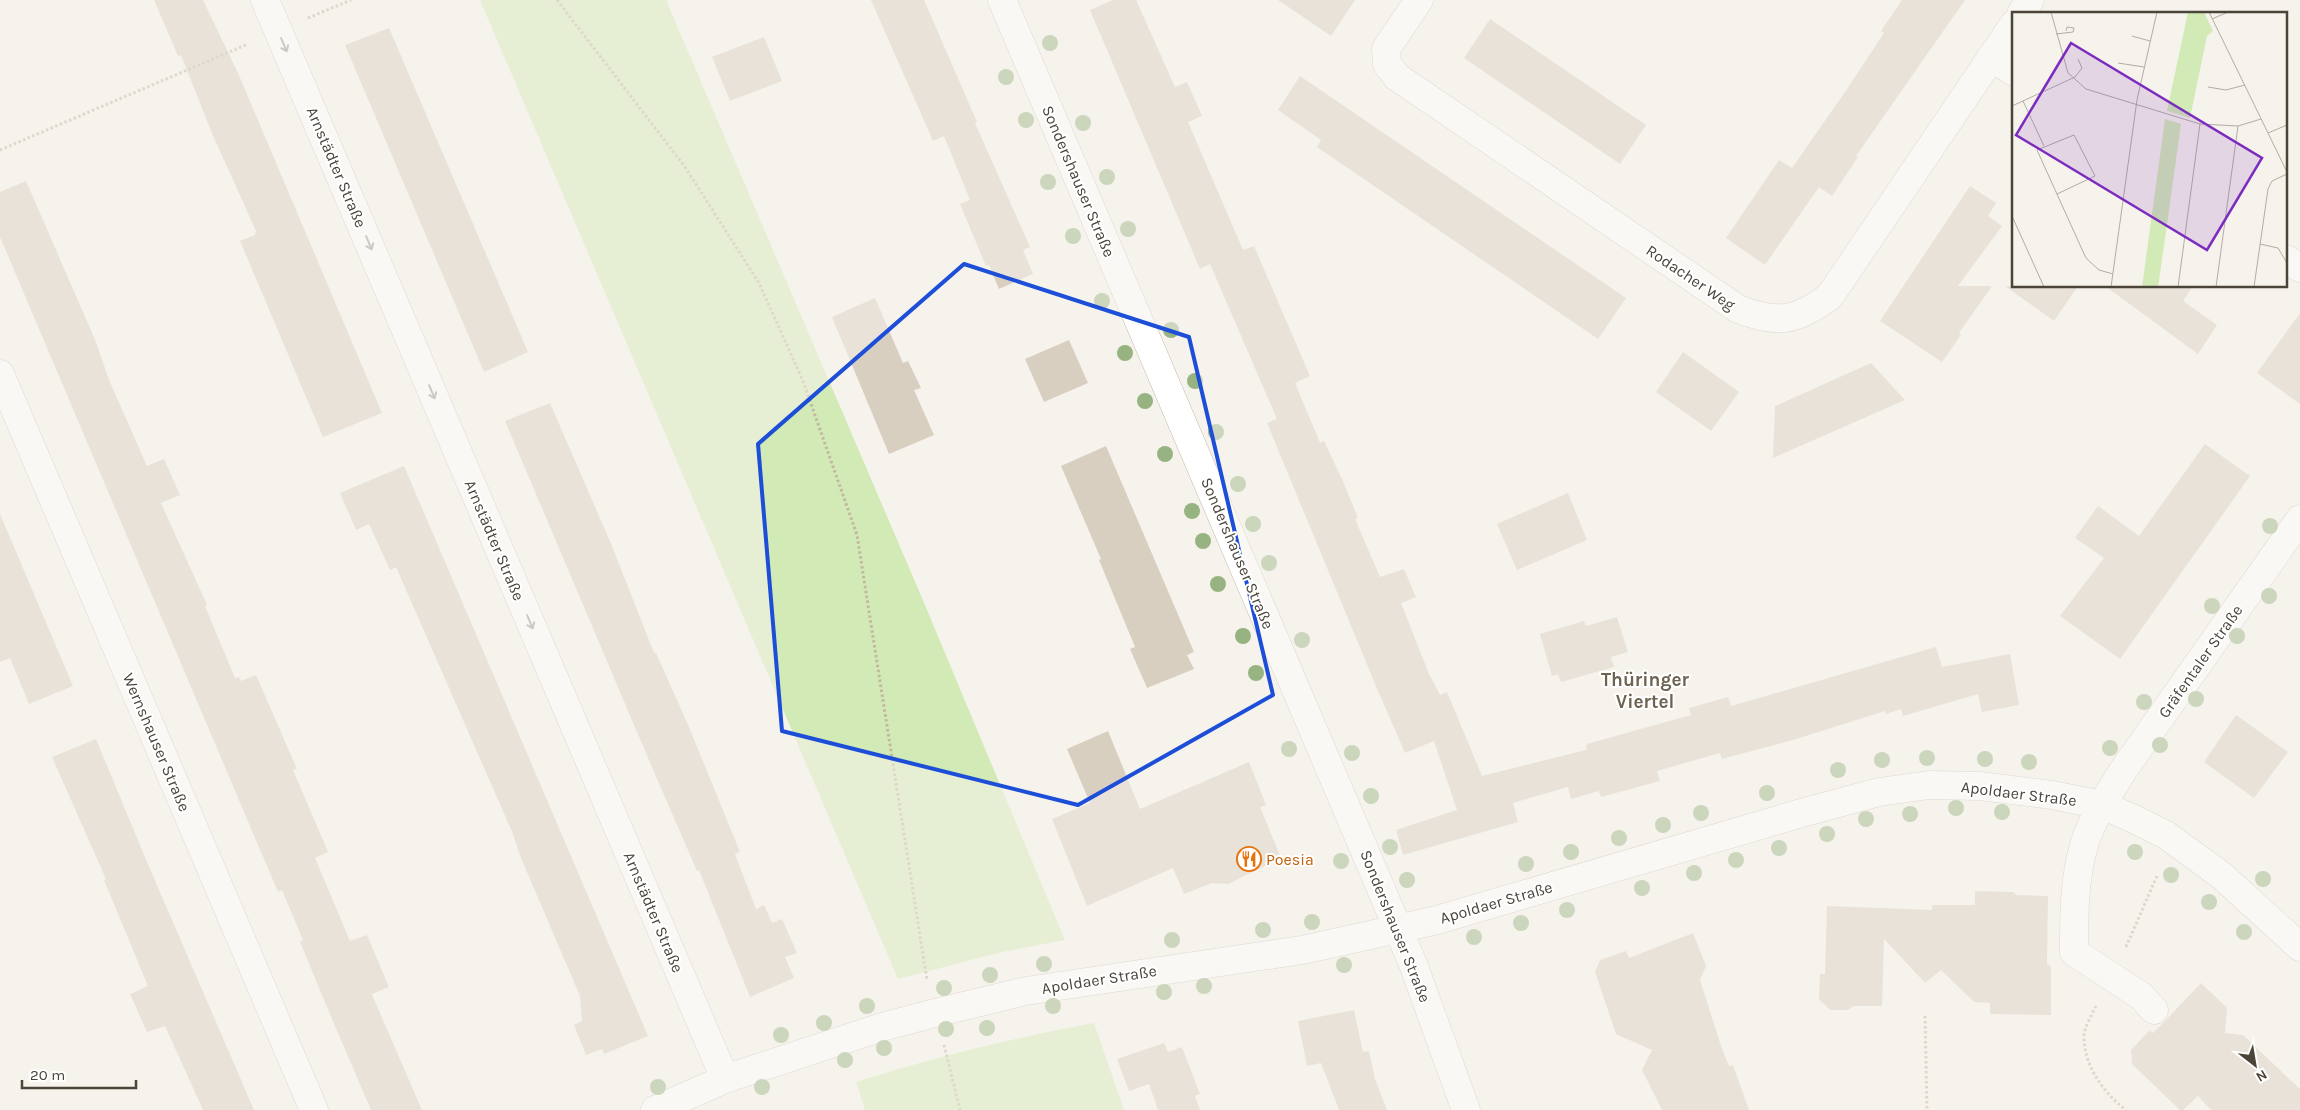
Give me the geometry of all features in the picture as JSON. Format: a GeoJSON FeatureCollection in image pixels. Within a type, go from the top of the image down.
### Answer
{"type":"FeatureCollection","features":[{"type":"Feature","properties":{"kind":"street","name":"Arnstädter Straße"},"geometry":{"type":"LineString","coordinates":[[265,0],[725,1079]]}},
{"type":"Feature","properties":{"kind":"street","name":"Sondershauser Straße"},"geometry":{"type":"LineString","coordinates":[[1002,0],[1413,964],[1466,1110]]}},
{"type":"Feature","properties":{"kind":"street","name":"Rodacher Weg"},"geometry":{"type":"LineString","coordinates":[[1419,0],[1386,49],[1387,64],[1397,77],[1738,309],[1762,318],[1787,319],[1811,311],[1830,296],[2012,27]]}},
{"type":"Feature","properties":{"kind":"street"},"geometry":{"type":"LineString","coordinates":[[2022,12],[2030,0]]}},
{"type":"Feature","properties":{"kind":"street"},"geometry":{"type":"LineString","coordinates":[[1991,57],[2012,71]]}},
{"type":"Feature","properties":{"kind":"street"},"geometry":{"type":"LineString","coordinates":[[2288,260],[2300,268]]}},
{"type":"Feature","properties":{"kind":"street","name":"Wernshauser Straße"},"geometry":{"type":"LineString","coordinates":[[0,374],[314,1110]]}},
{"type":"Feature","properties":{"kind":"street","name":"Gräfentaler Straße"},"geometry":{"type":"LineString","coordinates":[[2154,1010],[2141,996],[2074,952],[2074,898],[2083,849],[2102,806],[2122,772],[2300,519]]}},
{"type":"Feature","properties":{"kind":"street","name":"Apoldaer Straße"},"geometry":{"type":"LineString","coordinates":[[654,1110],[725,1079],[887,1026],[1026,991],[1302,950],[1398,929],[1879,792],[1929,785],[1980,786],[2052,795],[2102,806],[2166,835],[2221,875],[2300,947]]}},
{"type":"Feature","properties":{"kind":"path"},"geometry":{"type":"LineString","coordinates":[[304,20],[351,0]]}},
{"type":"Feature","properties":{"kind":"path"},"geometry":{"type":"LineString","coordinates":[[557,0],[685,167],[759,283],[804,381],[857,535],[926,972]]}},
{"type":"Feature","properties":{"kind":"path"},"geometry":{"type":"LineString","coordinates":[[0,150],[255,41]]}},
{"type":"Feature","properties":{"kind":"path"},"geometry":{"type":"LineString","coordinates":[[1924,1016],[1928,1110]]}},
{"type":"Feature","properties":{"kind":"path"},"geometry":{"type":"LineString","coordinates":[[946,1055],[960,1110]]}},
{"type":"Feature","properties":{"kind":"highlighted area"},"geometry":{"type":"Polygon","coordinates":[[[964,264],[1189,337],[1273,695],[1078,805],[782,731],[758,444],[964,264]]]}},
{"type":"Feature","properties":{"kind":"green space"},"geometry":{"type":"Polygon","coordinates":[[[480,0],[666,0],[922,598],[1065,940],[1002,952],[898,979],[480,0]]]}},
{"type":"Feature","properties":{"kind":"green space"},"geometry":{"type":"Polygon","coordinates":[[[1094,1023],[1124,1110],[865,1110],[856,1082],[974,1049],[1094,1023]]]}},
{"type":"Feature","properties":{"kind":"building"},"geometry":{"type":"Polygon","coordinates":[[[154,0],[203,0],[238,73],[382,413],[323,437],[240,241],[255,235],[256,231],[211,131],[181,55],[178,56],[154,0]]]}},
{"type":"Feature","properties":{"kind":"building"},"geometry":{"type":"Polygon","coordinates":[[[871,0],[924,0],[977,122],[975,123],[1030,247],[1023,250],[1033,274],[999,289],[989,265],[986,266],[960,204],[970,200],[944,136],[933,141],[871,0]]]}},
{"type":"Feature","properties":{"kind":"building"},"geometry":{"type":"Polygon","coordinates":[[[1113,0],[1136,0],[1175,87],[1187,82],[1202,116],[1188,122],[1243,250],[1254,246],[1310,376],[1295,383],[1320,443],[1324,441],[1342,479],[1358,518],[1355,519],[1380,577],[1404,569],[1416,597],[1401,603],[1429,674],[1440,695],[1447,692],[1482,776],[1586,750],[1587,744],[1691,715],[1689,708],[1728,697],[1731,706],[1936,647],[1942,667],[2010,654],[2019,705],[1982,712],[1978,694],[1903,716],[1901,709],[1886,714],[1885,711],[1793,740],[1722,759],[1720,753],[1657,771],[1660,781],[1601,797],[1599,791],[1571,799],[1568,787],[1513,803],[1518,822],[1403,855],[1396,830],[1457,810],[1434,741],[1405,753],[1378,691],[1267,423],[1277,419],[1210,264],[1200,269],[1090,10],[1113,0]]]}},
{"type":"Feature","properties":{"kind":"building"},"geometry":{"type":"Polygon","coordinates":[[[1278,0],[1355,0],[1331,36],[1278,0]]]}},
{"type":"Feature","properties":{"kind":"building"},"geometry":{"type":"Polygon","coordinates":[[[1902,0],[1965,0],[1856,156],[1858,157],[1832,196],[1819,187],[1765,265],[1726,238],[1779,160],[1792,168],[1884,33],[1881,31],[1902,0]]]}},
{"type":"Feature","properties":{"kind":"building"},"geometry":{"type":"Polygon","coordinates":[[[1490,19],[1646,125],[1620,164],[1464,58],[1490,19]]]}},
{"type":"Feature","properties":{"kind":"building"},"geometry":{"type":"Polygon","coordinates":[[[389,28],[528,352],[484,372],[345,45],[389,28]]]}},
{"type":"Feature","properties":{"kind":"building"},"geometry":{"type":"Polygon","coordinates":[[[764,37],[782,81],[730,101],[712,57],[764,37]]]}},
{"type":"Feature","properties":{"kind":"building"},"geometry":{"type":"Polygon","coordinates":[[[1300,76],[1626,298],[1598,339],[1317,147],[1321,140],[1278,110],[1300,76]]]}},
{"type":"Feature","properties":{"kind":"building"},"geometry":{"type":"Polygon","coordinates":[[[26,181],[96,342],[109,380],[147,466],[164,459],[180,495],[161,503],[207,605],[205,606],[235,678],[239,677],[241,681],[256,675],[297,769],[293,770],[328,852],[315,858],[350,941],[367,935],[389,987],[372,994],[422,1110],[371,1110],[332,1019],[300,942],[303,940],[282,890],[278,892],[0,237],[0,192],[26,181]]]}},
{"type":"Feature","properties":{"kind":"building"},"geometry":{"type":"Polygon","coordinates":[[[1970,186],[1996,203],[1988,216],[2002,226],[1958,286],[1992,286],[1959,333],[1961,335],[1942,362],[1880,321],[1970,186]]]}},
{"type":"Feature","properties":{"kind":"building"},"geometry":{"type":"Polygon","coordinates":[[[2005,286],[2012,286],[2012,288],[2077,288],[2054,321],[2005,286]]]}},
{"type":"Feature","properties":{"kind":"building"},"geometry":{"type":"Polygon","coordinates":[[[2108,288],[2192,288],[2183,301],[2217,325],[2198,354],[2108,288]]]}},
{"type":"Feature","properties":{"kind":"building"},"geometry":{"type":"Polygon","coordinates":[[[875,298],[903,363],[908,361],[921,388],[914,390],[934,435],[889,454],[832,317],[875,298]]]}},
{"type":"Feature","properties":{"kind":"building"},"geometry":{"type":"Polygon","coordinates":[[[2300,313],[2300,404],[2257,373],[2300,313]]]}},
{"type":"Feature","properties":{"kind":"building"},"geometry":{"type":"Polygon","coordinates":[[[1069,340],[1088,383],[1044,402],[1025,359],[1069,340]]]}},
{"type":"Feature","properties":{"kind":"building"},"geometry":{"type":"Polygon","coordinates":[[[1683,352],[1739,392],[1711,431],[1656,392],[1683,352]]]}},
{"type":"Feature","properties":{"kind":"building"},"geometry":{"type":"Polygon","coordinates":[[[1871,363],[1905,400],[1773,458],[1775,406],[1871,363]]]}},
{"type":"Feature","properties":{"kind":"building"},"geometry":{"type":"Polygon","coordinates":[[[550,403],[612,546],[654,653],[656,653],[689,727],[740,852],[735,854],[756,909],[764,905],[772,923],[782,919],[797,953],[785,957],[794,978],[750,997],[699,870],[697,871],[654,772],[505,421],[550,403]]]}},
{"type":"Feature","properties":{"kind":"building"},"geometry":{"type":"Polygon","coordinates":[[[2205,444],[2250,476],[2120,659],[2060,616],[2104,558],[2075,538],[2098,506],[2139,536],[2205,444]]]}},
{"type":"Feature","properties":{"kind":"building"},"geometry":{"type":"Polygon","coordinates":[[[1106,446],[1194,652],[1187,655],[1194,669],[1147,688],[1130,649],[1135,647],[1099,560],[1101,559],[1061,466],[1106,446]]]}},
{"type":"Feature","properties":{"kind":"building"},"geometry":{"type":"Polygon","coordinates":[[[404,466],[648,1036],[604,1054],[602,1049],[586,1055],[574,1025],[582,1021],[580,996],[521,858],[513,834],[396,567],[390,570],[369,524],[356,530],[340,493],[404,466]]]}},
{"type":"Feature","properties":{"kind":"building"},"geometry":{"type":"Polygon","coordinates":[[[1568,493],[1587,540],[1517,570],[1497,524],[1568,493]]]}},
{"type":"Feature","properties":{"kind":"building"},"geometry":{"type":"Polygon","coordinates":[[[0,514],[73,686],[29,704],[10,658],[0,662],[0,514]]]}},
{"type":"Feature","properties":{"kind":"building"},"geometry":{"type":"Polygon","coordinates":[[[1617,617],[1628,652],[1611,657],[1614,667],[1561,682],[1558,674],[1552,676],[1540,634],[1584,621],[1586,626],[1617,617]]]}},
{"type":"Feature","properties":{"kind":"building"},"geometry":{"type":"Polygon","coordinates":[[[2236,715],[2288,752],[2254,798],[2204,762],[2236,715]]]}},
{"type":"Feature","properties":{"kind":"building"},"geometry":{"type":"Polygon","coordinates":[[[1108,731],[1140,809],[1249,762],[1266,805],[1260,807],[1281,858],[1228,884],[1212,883],[1184,894],[1173,868],[1087,906],[1052,819],[1090,803],[1067,749],[1108,731]]]}},
{"type":"Feature","properties":{"kind":"building"},"geometry":{"type":"Polygon","coordinates":[[[96,739],[254,1110],[203,1110],[165,1026],[147,1032],[130,994],[148,986],[104,880],[106,879],[52,757],[96,739]]]}},
{"type":"Feature","properties":{"kind":"building"},"geometry":{"type":"Polygon","coordinates":[[[1975,891],[2013,892],[2017,895],[2048,896],[2047,963],[2051,967],[2051,1015],[1990,1014],[1990,1003],[1974,1002],[1941,970],[1925,983],[1884,939],[1882,1006],[1854,1006],[1848,1010],[1830,1010],[1819,999],[1820,974],[1825,974],[1827,906],[1932,910],[1932,905],[1975,905],[1975,891]]]}},
{"type":"Feature","properties":{"kind":"building"},"geometry":{"type":"Polygon","coordinates":[[[1693,933],[1706,966],[1700,980],[1722,1049],[1729,1066],[1733,1065],[1749,1110],[1662,1110],[1642,1070],[1652,1050],[1616,1034],[1595,972],[1600,960],[1626,951],[1629,958],[1693,933]]]}},
{"type":"Feature","properties":{"kind":"building"},"geometry":{"type":"Polygon","coordinates":[[[2201,983],[2227,1008],[2225,1033],[2243,1035],[2300,1089],[2300,1110],[2211,1110],[2198,1096],[2183,1110],[2180,1110],[2132,1064],[2131,1050],[2150,1030],[2153,1033],[2201,983]]]}},
{"type":"Feature","properties":{"kind":"building"},"geometry":{"type":"Polygon","coordinates":[[[1354,1010],[1363,1052],[1369,1051],[1375,1079],[1387,1110],[1339,1110],[1321,1063],[1307,1066],[1298,1021],[1354,1010]]]}},
{"type":"Feature","properties":{"kind":"building"},"geometry":{"type":"Polygon","coordinates":[[[1164,1043],[1168,1052],[1182,1047],[1200,1094],[1195,1096],[1200,1110],[1158,1110],[1149,1084],[1129,1091],[1117,1059],[1164,1043]]]}},
{"type":"Feature","properties":{"kind":"place","name":"Poesia"},"geometry":{"type":"Point","coordinates":[1249,859]}},
{"type":"Feature","properties":{"kind":"district","name":"Thüringer Viertel"},"geometry":{"type":"Point","coordinates":[1645,690]}}]}
